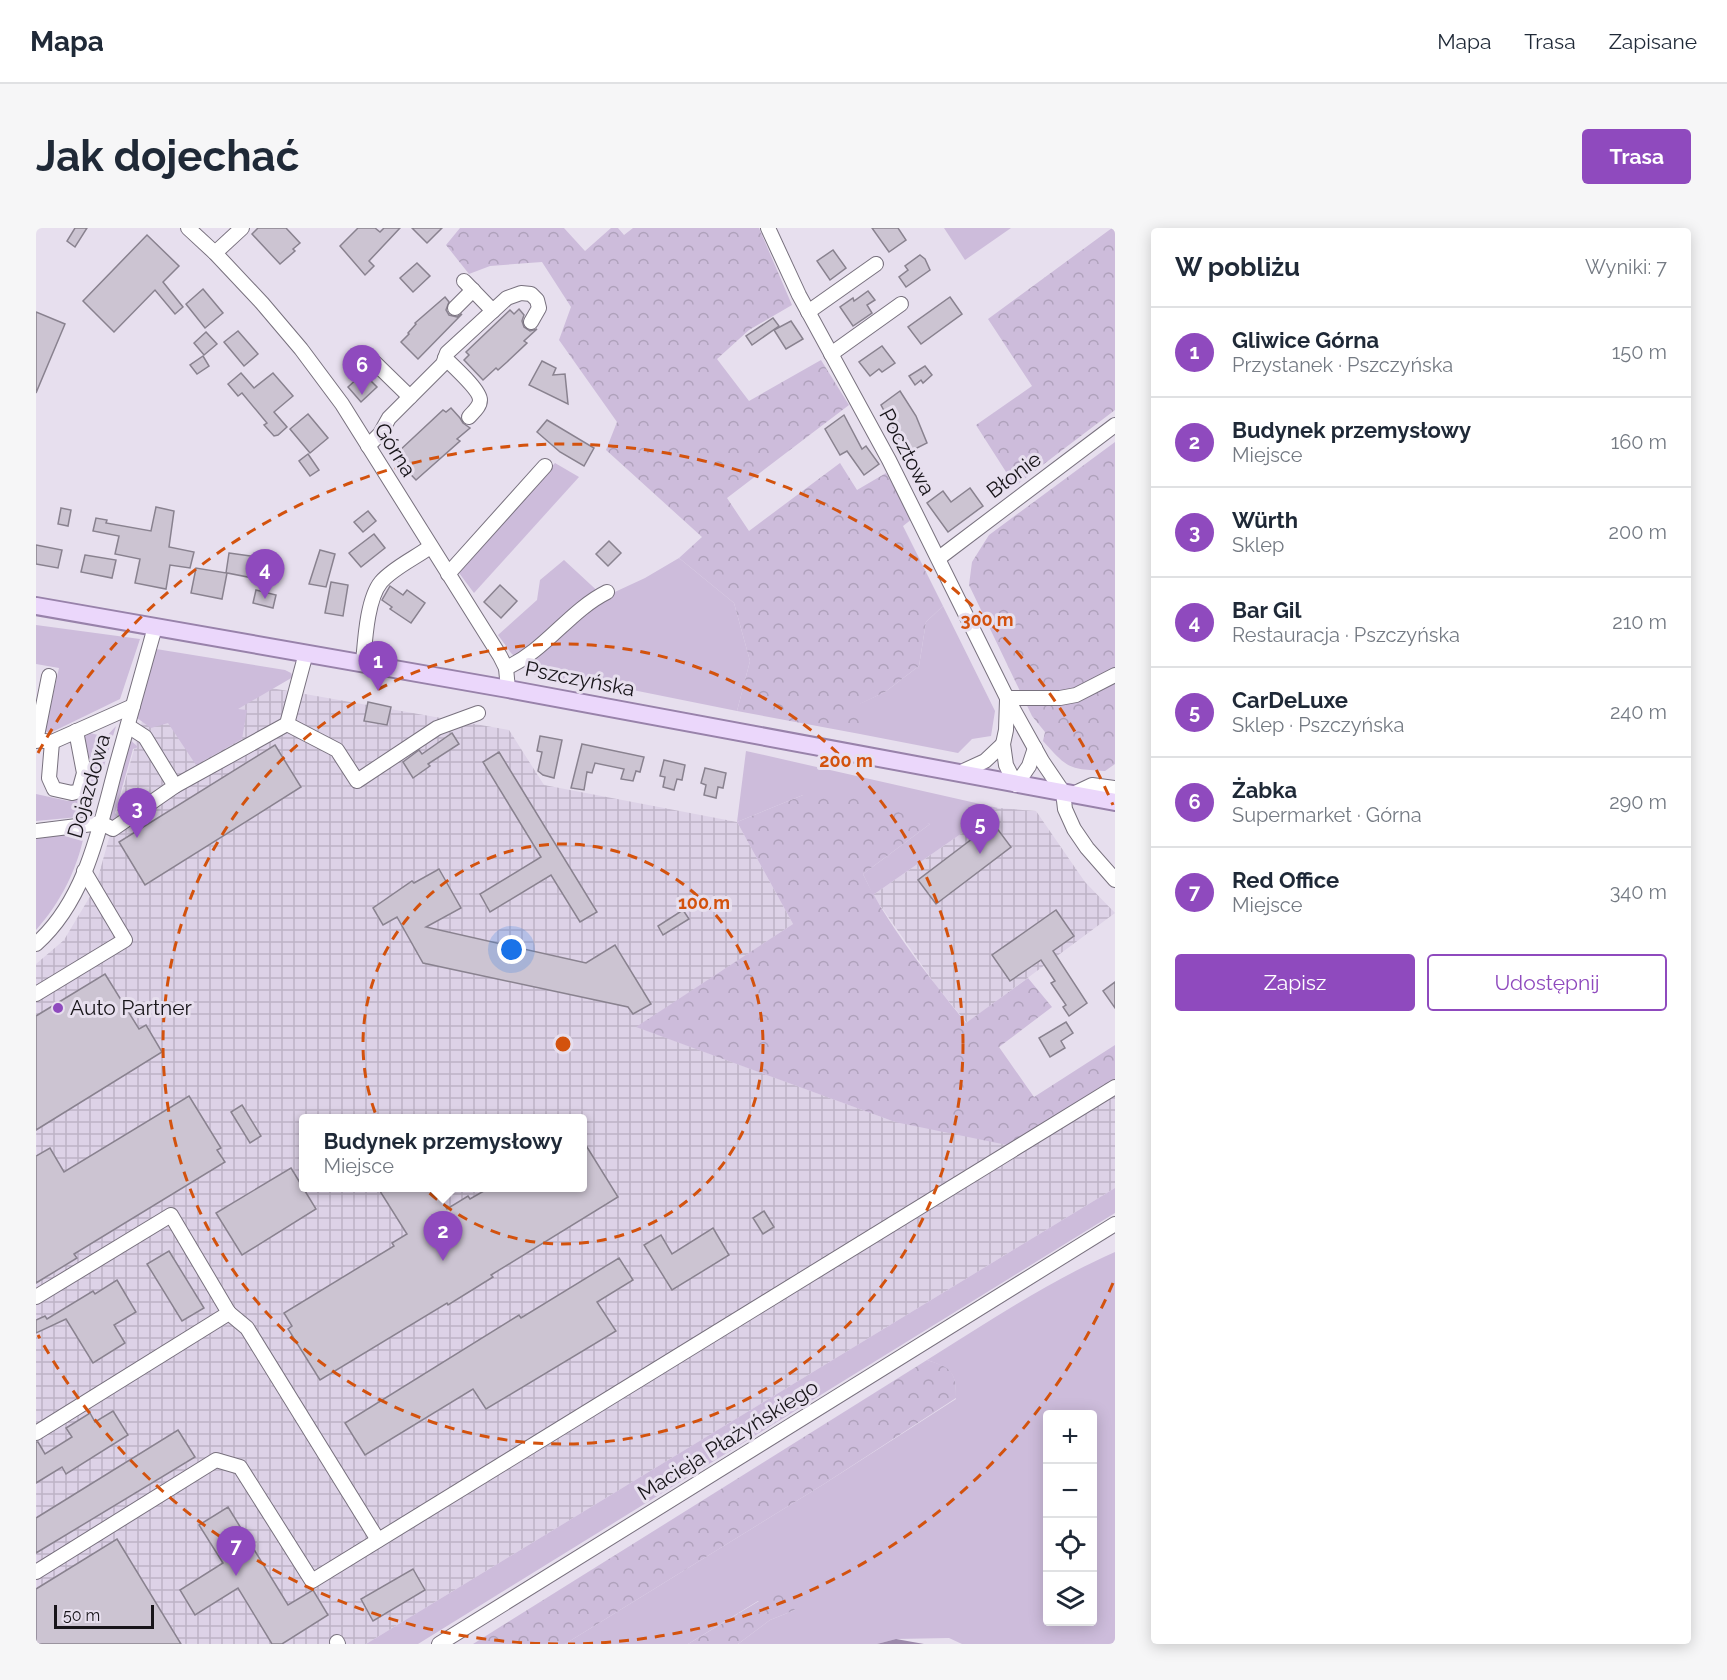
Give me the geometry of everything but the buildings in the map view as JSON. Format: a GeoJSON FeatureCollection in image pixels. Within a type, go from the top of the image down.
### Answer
{"type":"FeatureCollection","features":[{"type":"Feature","properties":{"kind":"main road","name":"Pszczyńska"},"geometry":{"type":"LineString","coordinates":[[36,606],[508,688],[1115,802]]}},
{"type":"Feature","properties":{"kind":"street","name":"Górna"},"geometry":{"type":"LineString","coordinates":[[188,228],[262,303],[301,349],[342,404],[506,668],[508,688]]}},
{"type":"Feature","properties":{"kind":"street"},"geometry":{"type":"LineString","coordinates":[[215,253],[242,228]]}},
{"type":"Feature","properties":{"kind":"street","name":"Pocztowa"},"geometry":{"type":"LineString","coordinates":[[768,228],[808,312],[939,558],[1007,698],[1035,748],[1068,793],[1065,809],[1074,829],[1115,880]]}},
{"type":"Feature","properties":{"kind":"street"},"geometry":{"type":"LineString","coordinates":[[808,312],[876,264]]}},
{"type":"Feature","properties":{"kind":"street"},"geometry":{"type":"LineString","coordinates":[[455,308],[469,285],[493,311]]}},
{"type":"Feature","properties":{"kind":"street"},"geometry":{"type":"LineString","coordinates":[[368,446],[380,434],[389,418],[443,364],[447,353],[507,298],[520,294],[531,294],[537,300],[539,308],[531,322]]}},
{"type":"Feature","properties":{"kind":"street"},"geometry":{"type":"LineString","coordinates":[[831,354],[901,304]]}},
{"type":"Feature","properties":{"kind":"street"},"geometry":{"type":"LineString","coordinates":[[445,358],[477,392],[480,400],[478,407],[469,417]]}},
{"type":"Feature","properties":{"kind":"street"},"geometry":{"type":"LineString","coordinates":[[371,359],[410,397]]}},
{"type":"Feature","properties":{"kind":"street","name":"Błonie"},"geometry":{"type":"LineString","coordinates":[[939,558],[1115,425]]}},
{"type":"Feature","properties":{"kind":"street"},"geometry":{"type":"LineString","coordinates":[[448,574],[545,466]]}},
{"type":"Feature","properties":{"kind":"street"},"geometry":{"type":"LineString","coordinates":[[363,663],[372,602],[376,591],[389,575],[430,547]]}},
{"type":"Feature","properties":{"kind":"street"},"geometry":{"type":"LineString","coordinates":[[506,668],[525,657],[589,601],[607,592]]}},
{"type":"Feature","properties":{"kind":"street","name":"Dojazdowa"},"geometry":{"type":"LineString","coordinates":[[36,944],[61,915],[84,871],[101,823],[155,627]]}},
{"type":"Feature","properties":{"kind":"street"},"geometry":{"type":"LineString","coordinates":[[36,831],[101,823],[113,829],[175,786],[287,724],[306,653]]}},
{"type":"Feature","properties":{"kind":"street"},"geometry":{"type":"LineString","coordinates":[[1007,698],[1068,697],[1115,675]]}},
{"type":"Feature","properties":{"kind":"street"},"geometry":{"type":"LineString","coordinates":[[50,676],[36,740],[52,742],[133,706]]}},
{"type":"Feature","properties":{"kind":"street","name":"Pocztowa"},"geometry":{"type":"LineString","coordinates":[[1007,698],[1003,744],[1006,765],[1016,784]]}},
{"type":"Feature","properties":{"kind":"street"},"geometry":{"type":"LineString","coordinates":[[287,724],[337,750],[357,781],[436,728],[478,713]]}},
{"type":"Feature","properties":{"kind":"street"},"geometry":{"type":"LineString","coordinates":[[128,726],[145,737],[175,786]]}},
{"type":"Feature","properties":{"kind":"street"},"geometry":{"type":"LineString","coordinates":[[52,742],[49,778],[54,789],[72,793],[79,791],[84,773],[76,731]]}},
{"type":"Feature","properties":{"kind":"street"},"geometry":{"type":"LineString","coordinates":[[959,773],[985,761],[1003,744]]}},
{"type":"Feature","properties":{"kind":"street"},"geometry":{"type":"LineString","coordinates":[[1016,784],[1029,766],[1035,748]]}},
{"type":"Feature","properties":{"kind":"street"},"geometry":{"type":"LineString","coordinates":[[1068,793],[1092,785],[1115,788]]}},
{"type":"Feature","properties":{"kind":"street"},"geometry":{"type":"LineString","coordinates":[[36,994],[126,940],[84,871]]}},
{"type":"Feature","properties":{"kind":"street"},"geometry":{"type":"LineString","coordinates":[[36,1572],[216,1460],[240,1467],[312,1581],[1115,1087]]}},
{"type":"Feature","properties":{"kind":"street"},"geometry":{"type":"LineString","coordinates":[[36,1297],[171,1215],[229,1313],[247,1328],[378,1540]]}},
{"type":"Feature","properties":{"kind":"street","name":"Macieja Płażyńskiego"},"geometry":{"type":"LineString","coordinates":[[439,1644],[1115,1224]]}},
{"type":"Feature","properties":{"kind":"street","name":"Macieja Płażyńskiego"},"geometry":{"type":"LineString","coordinates":[[1038,1271],[1115,1232]]}},
{"type":"Feature","properties":{"kind":"street"},"geometry":{"type":"LineString","coordinates":[[36,1433],[229,1313]]}},
{"type":"Feature","properties":{"kind":"shaded area"},"geometry":{"type":"Polygon","coordinates":[[[157,668],[509,730],[544,785],[737,822],[793,924],[637,1027],[895,1122],[1115,1090],[1115,1188],[366,1644],[36,1644],[36,964],[64,940],[95,888],[157,668]]]}},
{"type":"Feature","properties":{"kind":"shaded area"},"geometry":{"type":"Polygon","coordinates":[[[998,808],[1036,811],[1085,882],[1115,913],[967,1023],[937,987],[873,895],[998,808]]]}},
{"type":"Feature","properties":{"kind":"shaded area"},"geometry":{"type":"Polygon","coordinates":[[[896,1639],[924,1644],[877,1644],[896,1639]]]}},
{"type":"Feature","properties":{"kind":"green space"},"geometry":{"type":"Polygon","coordinates":[[[460,228],[564,228],[585,251],[611,228],[618,228],[624,235],[633,228],[759,228],[792,305],[749,330],[717,359],[749,401],[821,360],[849,405],[727,498],[749,531],[840,463],[857,490],[886,473],[912,519],[903,526],[943,606],[926,622],[919,666],[885,692],[860,704],[860,734],[737,711],[750,661],[734,603],[679,558],[702,537],[606,450],[617,422],[559,340],[571,307],[542,262],[490,266],[469,274],[446,245],[460,228]]]}},
{"type":"Feature","properties":{"kind":"green space"},"geometry":{"type":"Polygon","coordinates":[[[944,228],[1011,228],[965,260],[944,228]]]}},
{"type":"Feature","properties":{"kind":"green space"},"geometry":{"type":"Polygon","coordinates":[[[1115,228],[1115,410],[1015,486],[976,425],[1032,386],[988,319],[1115,228]]]}},
{"type":"Feature","properties":{"kind":"green space"},"geometry":{"type":"Polygon","coordinates":[[[1115,442],[1115,764],[1105,771],[1070,766],[1043,741],[1045,732],[1032,716],[969,585],[972,562],[989,535],[1115,442]]]}},
{"type":"Feature","properties":{"kind":"green space"},"geometry":{"type":"Polygon","coordinates":[[[555,463],[579,477],[474,593],[459,573],[555,463]]]}},
{"type":"Feature","properties":{"kind":"green space"},"geometry":{"type":"Polygon","coordinates":[[[679,558],[734,603],[750,661],[737,711],[603,684],[537,677],[511,653],[498,635],[537,600],[540,580],[564,560],[604,597],[645,578],[679,558]]]}},
{"type":"Feature","properties":{"kind":"green space"},"geometry":{"type":"Polygon","coordinates":[[[943,606],[995,711],[991,736],[972,739],[958,753],[860,734],[859,704],[885,692],[919,666],[926,622],[943,606]]]}},
{"type":"Feature","properties":{"kind":"green space"},"geometry":{"type":"Polygon","coordinates":[[[36,625],[140,639],[120,699],[50,733],[45,731],[59,668],[36,664],[36,625]]]}},
{"type":"Feature","properties":{"kind":"green space"},"geometry":{"type":"Polygon","coordinates":[[[156,649],[285,670],[293,677],[238,709],[247,710],[242,739],[196,765],[168,723],[151,728],[137,718],[156,649]]]}},
{"type":"Feature","properties":{"kind":"green space"},"geometry":{"type":"Polygon","coordinates":[[[116,726],[89,816],[36,821],[36,794],[68,801],[83,793],[84,737],[90,733],[106,737],[116,726]]]}},
{"type":"Feature","properties":{"kind":"green space"},"geometry":{"type":"Polygon","coordinates":[[[129,739],[138,747],[133,749],[115,813],[122,819],[119,825],[108,819],[129,739]]]}},
{"type":"Feature","properties":{"kind":"green space"},"geometry":{"type":"Polygon","coordinates":[[[746,751],[998,808],[873,895],[863,874],[930,824],[803,795],[737,822],[746,751]]]}},
{"type":"Feature","properties":{"kind":"green space"},"geometry":{"type":"Polygon","coordinates":[[[844,791],[930,824],[863,874],[897,932],[966,1023],[1028,978],[1052,1007],[999,1047],[1034,1097],[1115,1045],[1115,1081],[1047,1125],[1007,1145],[895,1122],[636,1027],[793,924],[737,822],[803,795],[844,791]]]}},
{"type":"Feature","properties":{"kind":"green space"},"geometry":{"type":"Polygon","coordinates":[[[75,830],[84,835],[77,861],[53,909],[36,930],[36,839],[75,830]]]}},
{"type":"Feature","properties":{"kind":"green space"},"geometry":{"type":"Polygon","coordinates":[[[1115,1188],[1115,1213],[418,1644],[366,1644],[1115,1188]]]}},
{"type":"Feature","properties":{"kind":"green space"},"geometry":{"type":"Polygon","coordinates":[[[1115,1252],[1115,1644],[962,1644],[949,1638],[896,1639],[877,1644],[738,1644],[770,1620],[795,1610],[758,1601],[688,1644],[565,1644],[824,1484],[956,1399],[955,1382],[951,1372],[927,1360],[1066,1276],[1115,1252]]]}},
{"type":"Feature","properties":{"kind":"green space"},"geometry":{"type":"Polygon","coordinates":[[[927,1360],[951,1372],[955,1382],[956,1398],[824,1484],[565,1644],[473,1644],[927,1360]]]}},
{"type":"Feature","properties":{"kind":"green space"},"geometry":{"type":"Polygon","coordinates":[[[777,1590],[795,1610],[770,1620],[738,1644],[688,1644],[777,1590]]]}},
{"type":"Feature","properties":{"kind":"place","name":"Żabka"},"geometry":{"type":"Point","coordinates":[362,395]}},
{"type":"Feature","properties":{"kind":"place","name":"Bar Gil"},"geometry":{"type":"Point","coordinates":[265,599]}},
{"type":"Feature","properties":{"kind":"place","name":"Gliwice Górna"},"geometry":{"type":"Point","coordinates":[378,691]}},
{"type":"Feature","properties":{"kind":"place","name":"Würth"},"geometry":{"type":"Point","coordinates":[137,838]}},
{"type":"Feature","properties":{"kind":"place","name":"CarDeLuxe"},"geometry":{"type":"Point","coordinates":[980,854]}},
{"type":"Feature","properties":{"kind":"place","name":"Auto Partner"},"geometry":{"type":"Point","coordinates":[58,1008]}},
{"type":"Feature","properties":{"kind":"place","name":"Budynek przemysłowy"},"geometry":{"type":"Point","coordinates":[443,1261]}},
{"type":"Feature","properties":{"kind":"place","name":"Red Office"},"geometry":{"type":"Point","coordinates":[236,1576]}}]}
